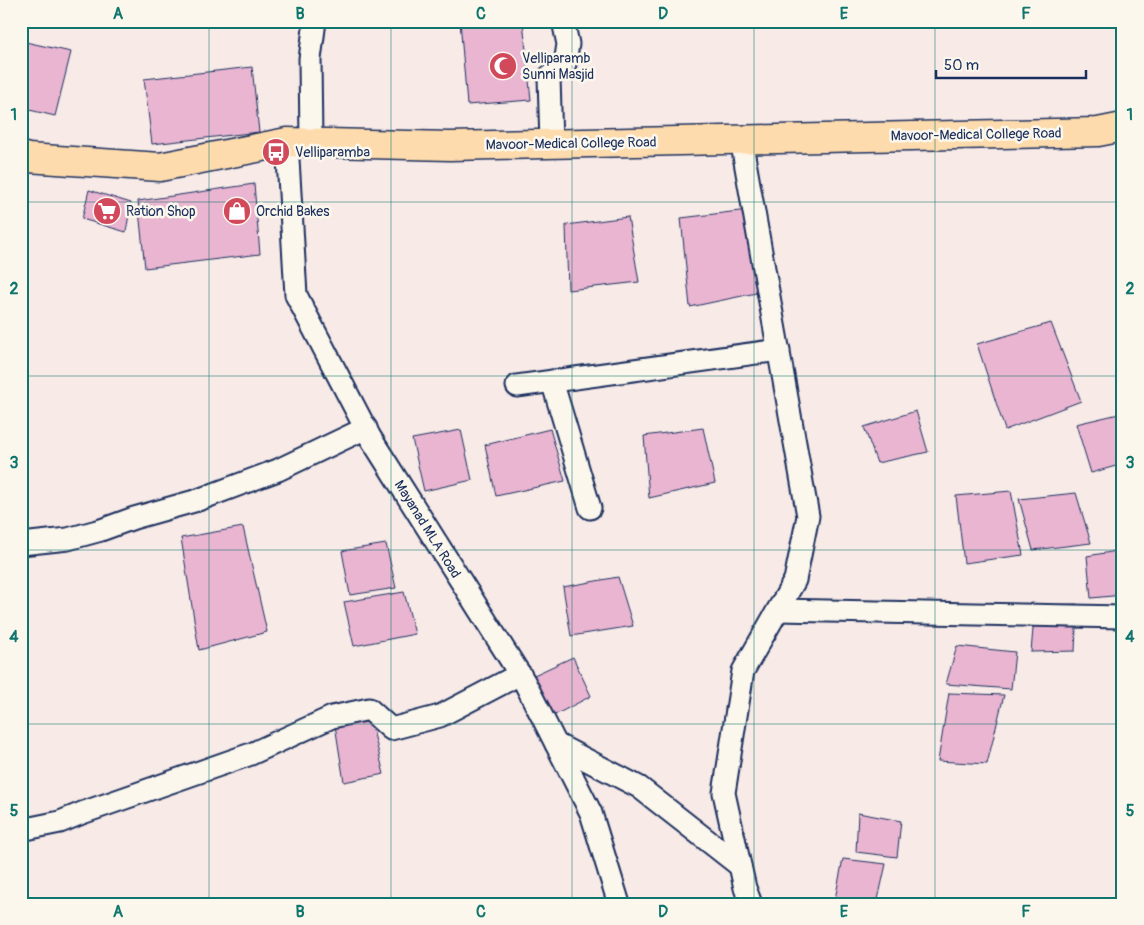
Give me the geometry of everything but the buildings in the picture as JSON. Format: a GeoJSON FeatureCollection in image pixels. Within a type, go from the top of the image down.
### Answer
{"type":"FeatureCollection","features":[{"type":"Feature","properties":{"kind":"main road","name":"Mavoor-Medical College Road"},"geometry":{"type":"LineString","coordinates":[[21,156],[160,167],[299,142],[450,146],[1098,132],[1123,126]]}},
{"type":"Feature","properties":{"kind":"street","name":"Mayanad MLA Road"},"geometry":{"type":"LineString","coordinates":[[315,21],[299,142],[296,295],[366,428],[520,674],[591,812],[619,904]]}},
{"type":"Feature","properties":{"kind":"street"},"geometry":{"type":"LineString","coordinates":[[551,144],[549,77],[565,64],[568,44],[563,21]]}},
{"type":"Feature","properties":{"kind":"street"},"geometry":{"type":"LineString","coordinates":[[741,139],[808,516],[795,580],[743,672],[724,793],[745,888],[751,904]]}},
{"type":"Feature","properties":{"kind":"street"},"geometry":{"type":"LineString","coordinates":[[517,386],[779,350]]}},
{"type":"Feature","properties":{"kind":"street"},"geometry":{"type":"LineString","coordinates":[[552,381],[590,508]]}},
{"type":"Feature","properties":{"kind":"street"},"geometry":{"type":"LineString","coordinates":[[21,544],[68,538],[101,530],[134,518],[198,500],[271,473],[366,428]]}},
{"type":"Feature","properties":{"kind":"street"},"geometry":{"type":"LineString","coordinates":[[778,610],[1123,617]]}},
{"type":"Feature","properties":{"kind":"street"},"geometry":{"type":"LineString","coordinates":[[21,830],[60,822],[251,754],[332,717],[368,709],[391,729],[440,716],[520,674]]}},
{"type":"Feature","properties":{"kind":"street"},"geometry":{"type":"LineString","coordinates":[[556,744],[638,787],[740,866]]}},
{"type":"Feature","properties":{"kind":"place","name":"Velliparamb Sunni Masjid"},"geometry":{"type":"Point","coordinates":[503,66]}},
{"type":"Feature","properties":{"kind":"place","name":"Velliparamba"},"geometry":{"type":"Point","coordinates":[276,152]}},
{"type":"Feature","properties":{"kind":"place","name":"Ration Shop"},"geometry":{"type":"Point","coordinates":[107,211]}},
{"type":"Feature","properties":{"kind":"place","name":"Orchid Bakes"},"geometry":{"type":"Point","coordinates":[237,211]}}]}
